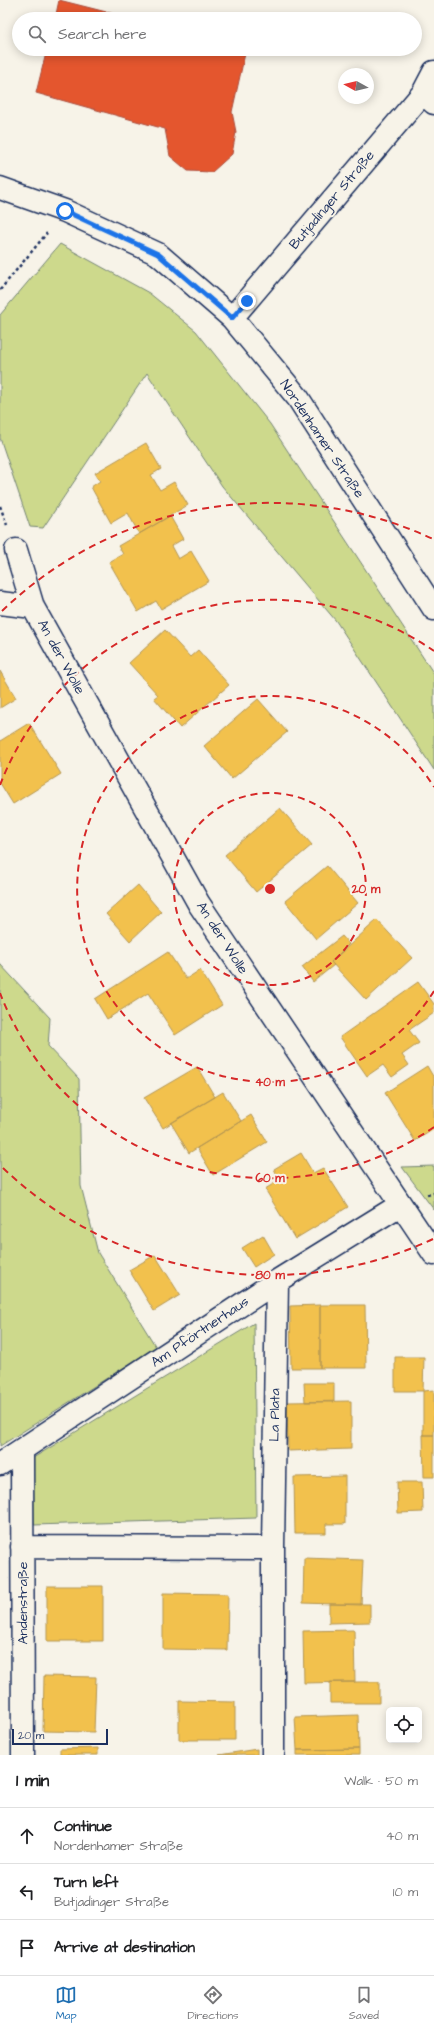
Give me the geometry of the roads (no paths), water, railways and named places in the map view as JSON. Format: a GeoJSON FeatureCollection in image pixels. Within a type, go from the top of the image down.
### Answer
{"type":"FeatureCollection","features":[{"type":"Feature","properties":{"kind":"street","name":"Butjadinger Straße"},"geometry":{"type":"LineString","coordinates":[[232,318],[428,98],[434,72]]}},
{"type":"Feature","properties":{"kind":"street","name":"Nordenhamer Straße"},"geometry":{"type":"LineString","coordinates":[[0,188],[65,211],[158,254],[232,318],[298,398],[434,609]]}},
{"type":"Feature","properties":{"kind":"street","name":"An der Wolle"},"geometry":{"type":"LineString","coordinates":[[16,550],[33,607],[199,904],[434,1254]]}},
{"type":"Feature","properties":{"kind":"street","name":"An der Wolle"},"geometry":{"type":"LineString","coordinates":[[0,603],[33,607]]}},
{"type":"Feature","properties":{"kind":"street","name":"Am Pförtnerhaus"},"geometry":{"type":"LineString","coordinates":[[0,1464],[277,1281],[400,1205]]}},
{"type":"Feature","properties":{"kind":"street","name":"La Plata"},"geometry":{"type":"LineString","coordinates":[[273,1755],[273,1548],[277,1281]]}},
{"type":"Feature","properties":{"kind":"street","name":"Andenstraße"},"geometry":{"type":"LineString","coordinates":[[22,1450],[23,1755]]}},
{"type":"Feature","properties":{"kind":"street"},"geometry":{"type":"LineString","coordinates":[[22,1547],[273,1548]]}}]}
